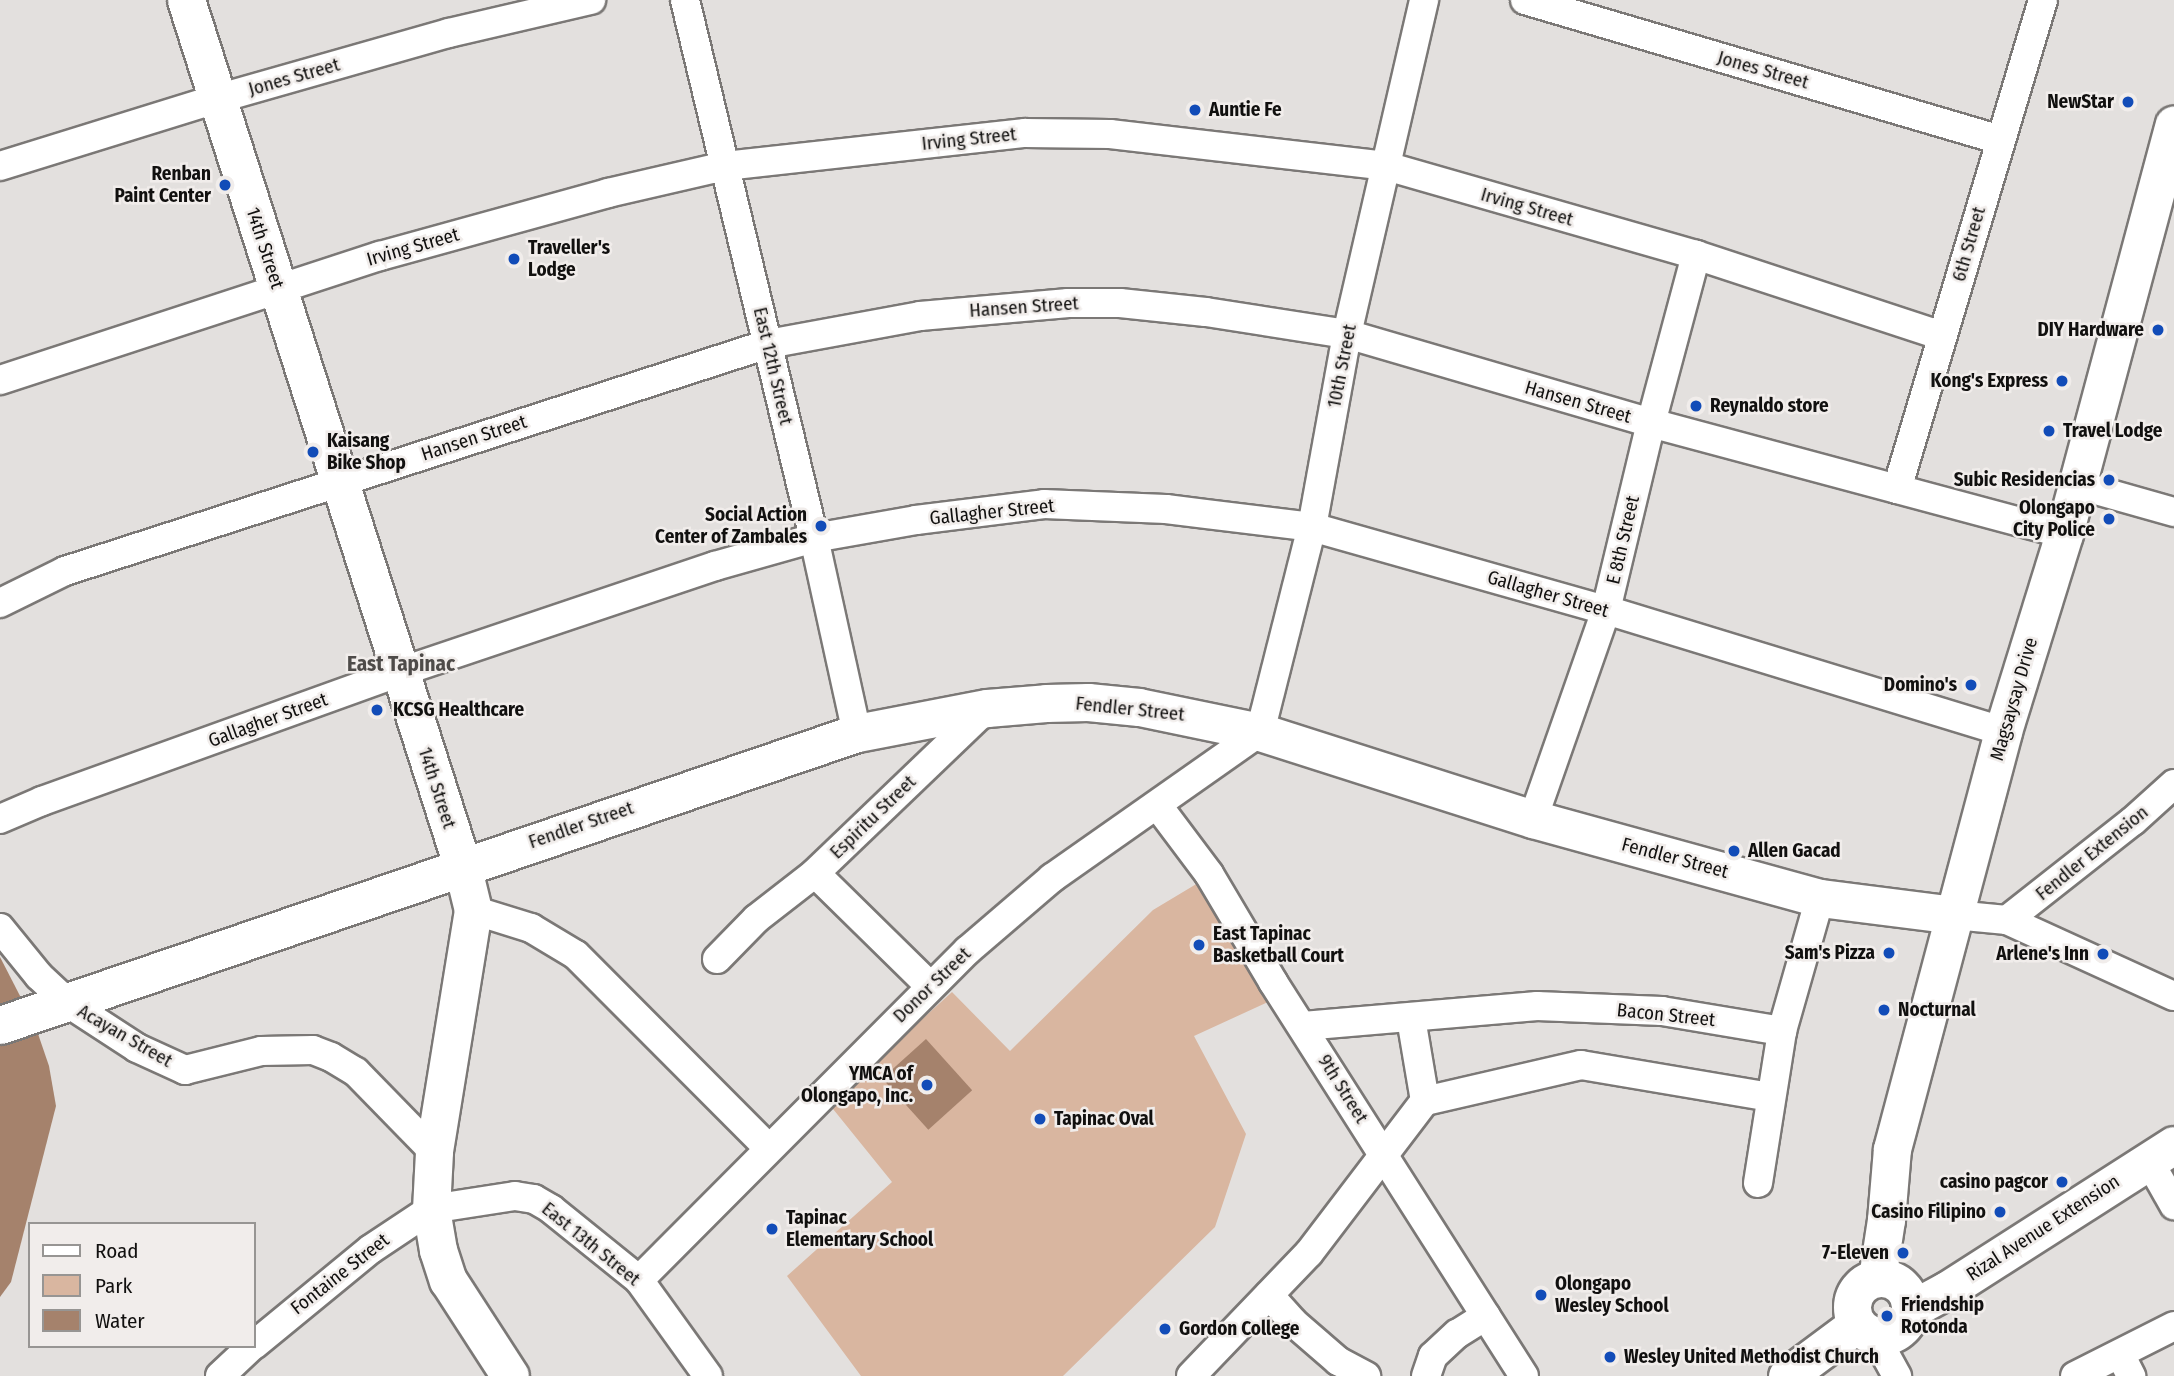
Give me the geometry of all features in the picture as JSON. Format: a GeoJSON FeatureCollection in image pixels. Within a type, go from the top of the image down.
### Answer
{"type":"FeatureCollection","features":[{"type":"Feature","properties":{"kind":"main road","name":"14th Street"},"geometry":{"type":"LineString","coordinates":[[187,0],[462,865],[473,910],[434,1152],[431,1209],[438,1250],[448,1280],[510,1376]]}},
{"type":"Feature","properties":{"kind":"main road","name":"Magsaysay Drive"},"geometry":{"type":"LineString","coordinates":[[1877,1278],[1886,1220],[1892,1149],[2003,731],[2064,534],[2075,484],[2174,124]]}},
{"type":"Feature","properties":{"kind":"main road","name":"Fendler Street"},"geometry":{"type":"LineString","coordinates":[[0,1025],[462,865],[857,733],[987,708],[1088,702],[1188,715],[1260,732],[1533,819],[1820,898],[1954,915]]}},
{"type":"Feature","properties":{"kind":"main road","name":"Rizal Avenue Extension"},"geometry":{"type":"LineString","coordinates":[[1910,1310],[1947,1290],[2161,1153]]}},
{"type":"Feature","properties":{"kind":"main road"},"geometry":{"type":"LineString","coordinates":[[1787,1376],[1866,1330],[1894,1333],[1907,1319],[1910,1310],[1906,1293],[1894,1281],[1877,1278],[1861,1284],[1852,1299],[1851,1308],[1866,1330]]}},
{"type":"Feature","properties":{"kind":"street","name":"Jones Street"},"geometry":{"type":"LineString","coordinates":[[0,166],[217,99],[449,33],[591,0]]}},
{"type":"Feature","properties":{"kind":"street","name":"East 12th Street"},"geometry":{"type":"LineString","coordinates":[[685,0],[814,538],[857,733]]}},
{"type":"Feature","properties":{"kind":"street","name":"10th Street"},"geometry":{"type":"LineString","coordinates":[[1260,732],[1312,527],[1347,334],[1424,0]]}},
{"type":"Feature","properties":{"kind":"street","name":"Jones Street"},"geometry":{"type":"LineString","coordinates":[[1525,0],[2000,140]]}},
{"type":"Feature","properties":{"kind":"street","name":"6th Street"},"geometry":{"type":"LineString","coordinates":[[1897,489],[2043,0]]}},
{"type":"Feature","properties":{"kind":"street","name":"Irving Street"},"geometry":{"type":"LineString","coordinates":[[0,380],[278,289],[494,223],[725,166],[1025,133],[1110,134],[1386,166],[1696,256],[1942,336]]}},
{"type":"Feature","properties":{"kind":"street","name":"E 8th Street"},"geometry":{"type":"LineString","coordinates":[[1533,819],[1606,610],[1651,423],[1696,256]]}},
{"type":"Feature","properties":{"kind":"street","name":"Hansen Street"},"geometry":{"type":"LineString","coordinates":[[0,603],[65,570],[768,344],[920,316],[1068,303],[1120,303],[1206,312],[1347,334],[1651,423],[2064,534]]}},
{"type":"Feature","properties":{"kind":"street"},"geometry":{"type":"LineString","coordinates":[[2075,484],[2174,512]]}},
{"type":"Feature","properties":{"kind":"street","name":"Gallagher Street"},"geometry":{"type":"LineString","coordinates":[[0,819],[400,672],[715,566],[814,538],[916,520],[1044,503],[1166,509],[1312,527],[1606,610],[2003,731]]}},
{"type":"Feature","properties":{"kind":"street","name":"Espiritu Street"},"geometry":{"type":"LineString","coordinates":[[930,986],[815,873],[987,708]]}},
{"type":"Feature","properties":{"kind":"street","name":"Donor Street"},"geometry":{"type":"LineString","coordinates":[[639,1280],[930,986],[1052,878],[1260,732]]}},
{"type":"Feature","properties":{"kind":"street","name":"Fendler Extension"},"geometry":{"type":"LineString","coordinates":[[2007,920],[2133,821],[2174,784]]}},
{"type":"Feature","properties":{"kind":"street","name":"9th Street"},"geometry":{"type":"LineString","coordinates":[[1157,806],[1209,874],[1273,982],[1524,1376]]}},
{"type":"Feature","properties":{"kind":"street"},"geometry":{"type":"LineString","coordinates":[[717,959],[756,919],[815,873]]}},
{"type":"Feature","properties":{"kind":"street"},"geometry":{"type":"LineString","coordinates":[[1758,1183],[1782,1031],[1820,898]]}},
{"type":"Feature","properties":{"kind":"street"},"geometry":{"type":"LineString","coordinates":[[473,910],[531,928],[576,955],[768,1147]]}},
{"type":"Feature","properties":{"kind":"street","name":"Fendler Street"},"geometry":{"type":"LineString","coordinates":[[1954,915],[2007,920],[2174,996]]}},
{"type":"Feature","properties":{"kind":"street","name":"Acayan Street"},"geometry":{"type":"LineString","coordinates":[[0,928],[58,1006],[137,1048],[185,1070],[261,1051],[313,1050],[356,1072],[434,1152]]}},
{"type":"Feature","properties":{"kind":"street","name":"Bacon Street"},"geometry":{"type":"LineString","coordinates":[[1303,1026],[1537,1006],[1662,1011],[1782,1031]]}},
{"type":"Feature","properties":{"kind":"street"},"geometry":{"type":"LineString","coordinates":[[1411,1018],[1425,1101]]}},
{"type":"Feature","properties":{"kind":"street"},"geometry":{"type":"LineString","coordinates":[[1191,1376],[1309,1253],[1385,1157],[1425,1101],[1581,1065],[1770,1097]]}},
{"type":"Feature","properties":{"kind":"street"},"geometry":{"type":"LineString","coordinates":[[2161,1153],[2174,1206]]}},
{"type":"Feature","properties":{"kind":"street","name":"East 13th Street"},"geometry":{"type":"LineString","coordinates":[[431,1209],[515,1196],[534,1199],[639,1280],[708,1376]]}},
{"type":"Feature","properties":{"kind":"street","name":"Fontaine Street"},"geometry":{"type":"LineString","coordinates":[[256,1338],[265,1318],[431,1209]]}},
{"type":"Feature","properties":{"kind":"street"},"geometry":{"type":"LineString","coordinates":[[1269,1295],[1293,1322],[1338,1361],[1366,1376]]}},
{"type":"Feature","properties":{"kind":"street"},"geometry":{"type":"LineString","coordinates":[[1426,1376],[1433,1356],[1457,1334],[1486,1316]]}},
{"type":"Feature","properties":{"kind":"street"},"geometry":{"type":"LineString","coordinates":[[2076,1376],[2125,1365],[2174,1326]]}},
{"type":"Feature","properties":{"kind":"street"},"geometry":{"type":"LineString","coordinates":[[1866,1330],[1898,1376]]}},
{"type":"Feature","properties":{"kind":"street","name":"Fontaine Street"},"geometry":{"type":"LineString","coordinates":[[219,1376],[250,1348]]}},
{"type":"Feature","properties":{"kind":"green space","name":"Tapinac Oval"},"geometry":{"type":"Polygon","coordinates":[[[1203,880],[1268,1002],[1194,1036],[1246,1134],[1215,1227],[1063,1376],[861,1376],[787,1276],[892,1182],[829,1104],[952,992],[1010,1051],[1153,910],[1203,880]]]}},
{"type":"Feature","properties":{"kind":"water"},"geometry":{"type":"Polygon","coordinates":[[[0,957],[35,1025],[49,1066],[56,1106],[11,1282],[0,1297],[0,957]]]}},
{"type":"Feature","properties":{"kind":"water","name":"YMCA of Olongapo, Inc."},"geometry":{"type":"Polygon","coordinates":[[[926,1039],[972,1090],[928,1130],[882,1078],[926,1039]]]}},
{"type":"Feature","properties":{"kind":"place","name":"NewStar"},"geometry":{"type":"Point","coordinates":[2128,102]}},
{"type":"Feature","properties":{"kind":"place","name":"Auntie Fe"},"geometry":{"type":"Point","coordinates":[1195,110]}},
{"type":"Feature","properties":{"kind":"place","name":"Renban Paint Center"},"geometry":{"type":"Point","coordinates":[225,185]}},
{"type":"Feature","properties":{"kind":"place","name":"Traveller's Lodge"},"geometry":{"type":"Point","coordinates":[514,259]}},
{"type":"Feature","properties":{"kind":"place","name":"DIY Hardware"},"geometry":{"type":"Point","coordinates":[2158,330]}},
{"type":"Feature","properties":{"kind":"place","name":"Kong's Express"},"geometry":{"type":"Point","coordinates":[2062,381]}},
{"type":"Feature","properties":{"kind":"place","name":"Reynaldo store"},"geometry":{"type":"Point","coordinates":[1696,406]}},
{"type":"Feature","properties":{"kind":"place","name":"Travel Lodge"},"geometry":{"type":"Point","coordinates":[2049,431]}},
{"type":"Feature","properties":{"kind":"place","name":"Kaisang Bike Shop"},"geometry":{"type":"Point","coordinates":[313,452]}},
{"type":"Feature","properties":{"kind":"place","name":"Subic Residencias"},"geometry":{"type":"Point","coordinates":[2109,480]}},
{"type":"Feature","properties":{"kind":"place","name":"Olongapo City Police"},"geometry":{"type":"Point","coordinates":[2109,519]}},
{"type":"Feature","properties":{"kind":"place","name":"Social Action Center of Zambales"},"geometry":{"type":"Point","coordinates":[821,526]}},
{"type":"Feature","properties":{"kind":"place","name":"Domino's"},"geometry":{"type":"Point","coordinates":[1971,685]}},
{"type":"Feature","properties":{"kind":"place","name":"KCSG Healthcare"},"geometry":{"type":"Point","coordinates":[377,710]}},
{"type":"Feature","properties":{"kind":"place","name":"Allen Gacad"},"geometry":{"type":"Point","coordinates":[1734,851]}},
{"type":"Feature","properties":{"kind":"place","name":"East Tapinac Basketball Court"},"geometry":{"type":"Point","coordinates":[1199,945]}},
{"type":"Feature","properties":{"kind":"place","name":"Sam's Pizza"},"geometry":{"type":"Point","coordinates":[1889,953]}},
{"type":"Feature","properties":{"kind":"place","name":"Arlene's Inn"},"geometry":{"type":"Point","coordinates":[2103,954]}},
{"type":"Feature","properties":{"kind":"place","name":"Nocturnal"},"geometry":{"type":"Point","coordinates":[1884,1010]}},
{"type":"Feature","properties":{"kind":"place","name":"YMCA of Olongapo, Inc."},"geometry":{"type":"Point","coordinates":[927,1085]}},
{"type":"Feature","properties":{"kind":"place","name":"Tapinac Oval"},"geometry":{"type":"Point","coordinates":[1040,1119]}},
{"type":"Feature","properties":{"kind":"place","name":"casino pagcor"},"geometry":{"type":"Point","coordinates":[2062,1182]}},
{"type":"Feature","properties":{"kind":"place","name":"Casino Filipino"},"geometry":{"type":"Point","coordinates":[2000,1212]}},
{"type":"Feature","properties":{"kind":"place","name":"Tapinac Elementary School"},"geometry":{"type":"Point","coordinates":[772,1229]}},
{"type":"Feature","properties":{"kind":"place","name":"7-Eleven"},"geometry":{"type":"Point","coordinates":[1903,1253]}},
{"type":"Feature","properties":{"kind":"place","name":"Olongapo Wesley School"},"geometry":{"type":"Point","coordinates":[1541,1295]}},
{"type":"Feature","properties":{"kind":"place","name":"Friendship Rotonda"},"geometry":{"type":"Point","coordinates":[1887,1316]}},
{"type":"Feature","properties":{"kind":"place","name":"Gordon College"},"geometry":{"type":"Point","coordinates":[1165,1329]}},
{"type":"Feature","properties":{"kind":"place","name":"Wesley United Methodist Church"},"geometry":{"type":"Point","coordinates":[1610,1357]}},
{"type":"Feature","properties":{"kind":"district","name":"East Tapinac"},"geometry":{"type":"Point","coordinates":[401,664]}}]}
